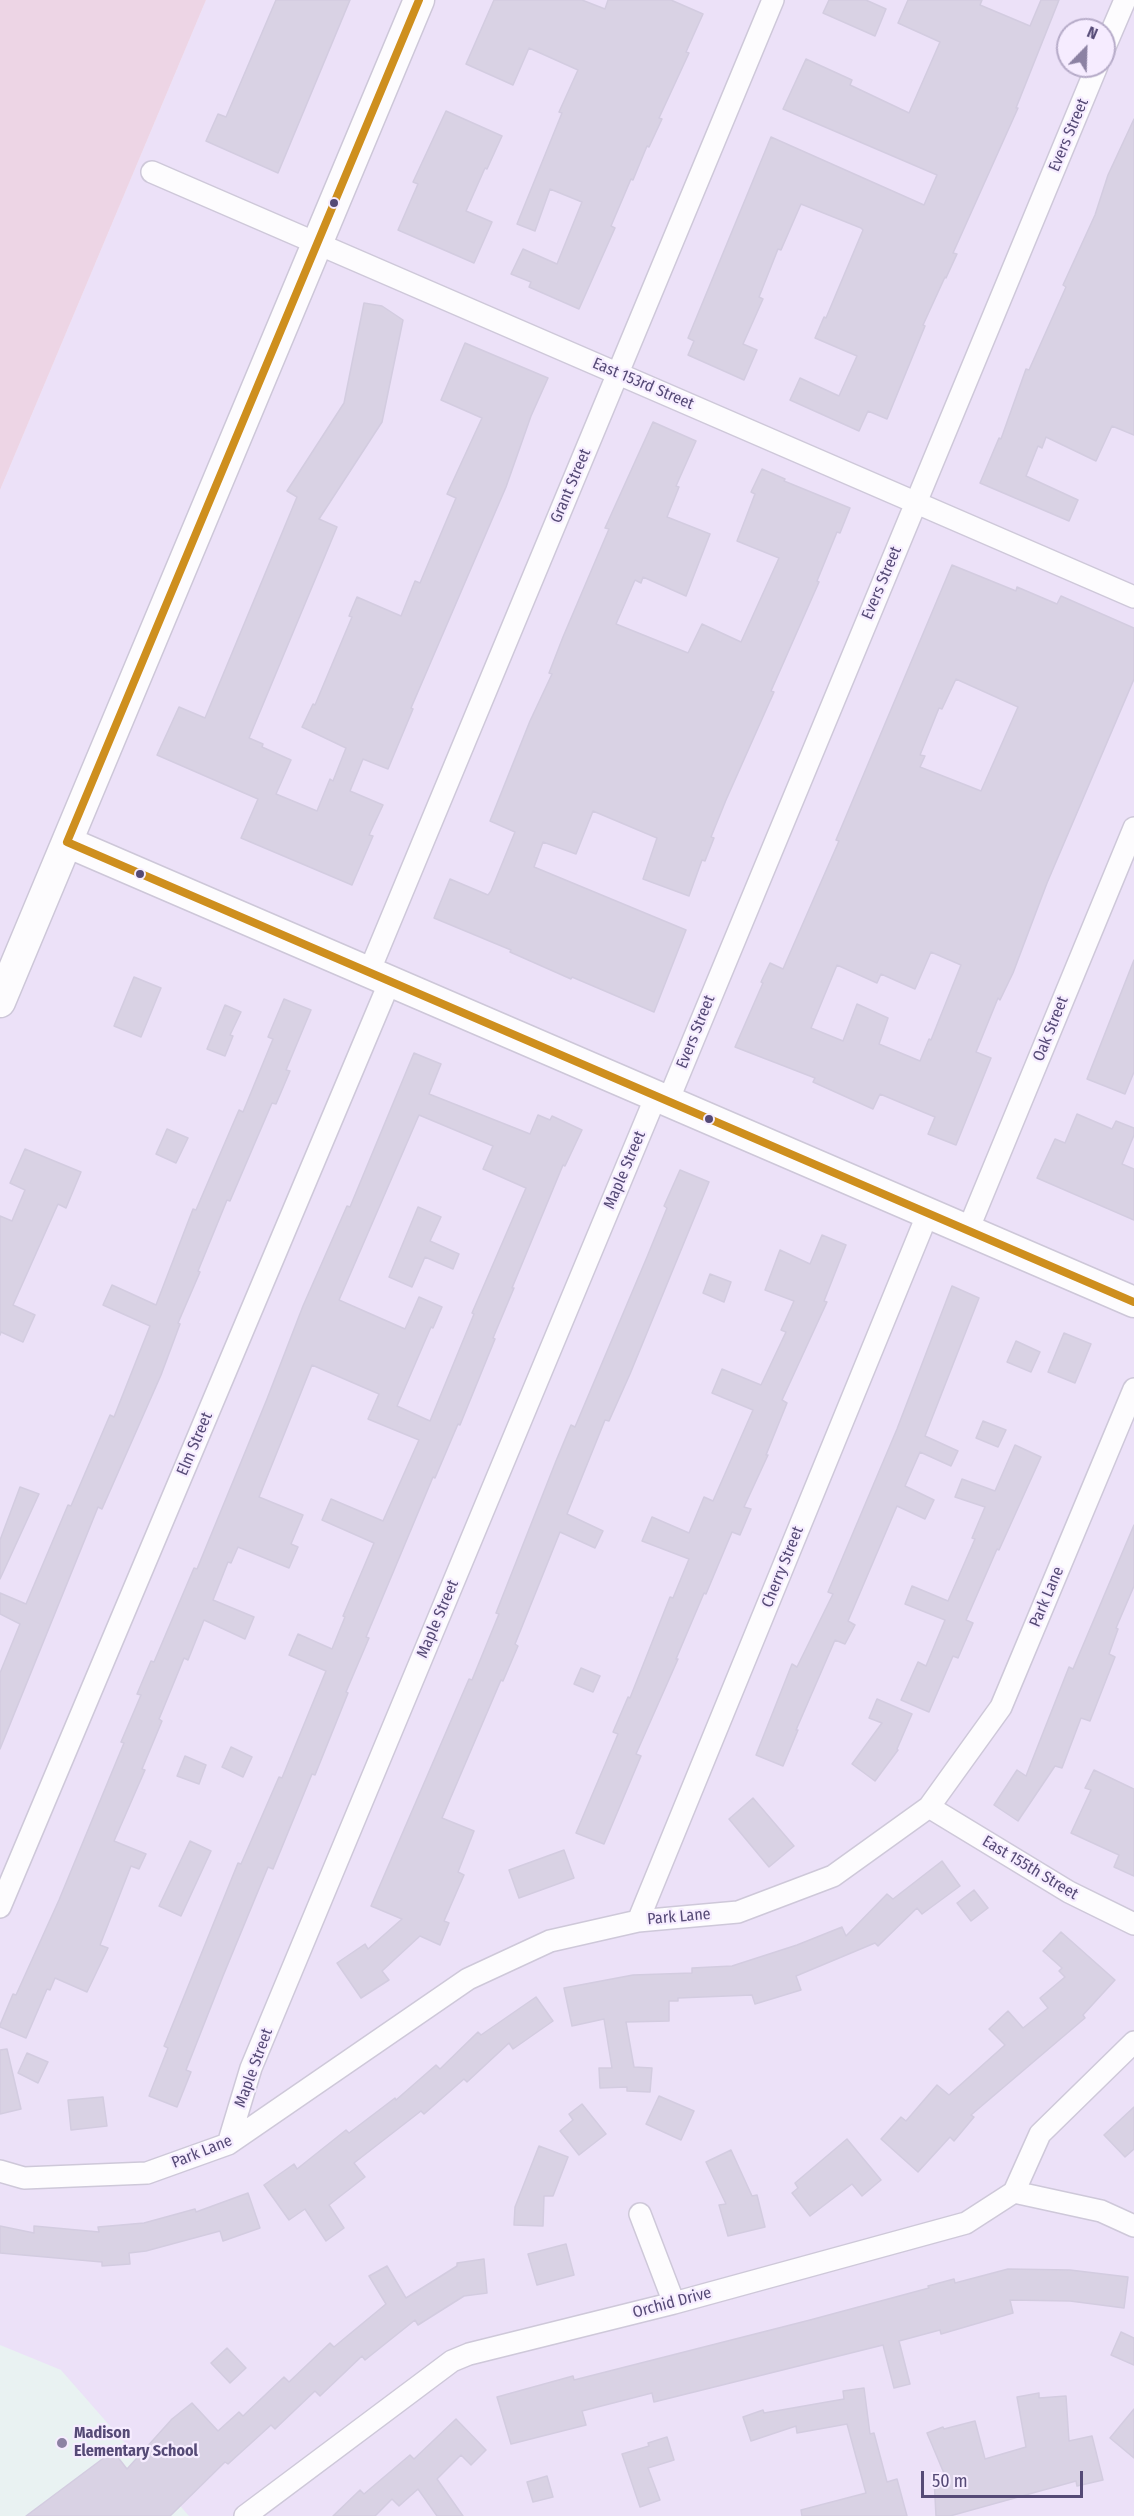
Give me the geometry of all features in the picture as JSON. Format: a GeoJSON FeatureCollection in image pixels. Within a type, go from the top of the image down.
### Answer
{"type":"FeatureCollection","features":[{"type":"Feature","properties":{"kind":"street"},"geometry":{"type":"LineString","coordinates":[[0,1002],[419,0]]}},
{"type":"Feature","properties":{"kind":"street","name":"Grant Street"},"geometry":{"type":"LineString","coordinates":[[379,976],[618,373],[773,0]]}},
{"type":"Feature","properties":{"kind":"street"},"geometry":{"type":"LineString","coordinates":[[1116,21],[1125,0]]}},
{"type":"Feature","properties":{"kind":"street","name":"Evers Street"},"geometry":{"type":"LineString","coordinates":[[662,1098],[916,502],[1092,78]]}},
{"type":"Feature","properties":{"kind":"street","name":"East 153rd Street"},"geometry":{"type":"LineString","coordinates":[[152,172],[1134,597]]}},
{"type":"Feature","properties":{"kind":"street","name":"Oak Street"},"geometry":{"type":"LineString","coordinates":[[968,1230],[1134,828]]}},
{"type":"Feature","properties":{"kind":"street"},"geometry":{"type":"LineString","coordinates":[[67,842],[1134,1302]]}},
{"type":"Feature","properties":{"kind":"street","name":"Elm Street"},"geometry":{"type":"LineString","coordinates":[[0,1907],[379,976]]}},
{"type":"Feature","properties":{"kind":"street","name":"Maple Street"},"geometry":{"type":"LineString","coordinates":[[228,2144],[251,2068],[662,1098]]}},
{"type":"Feature","properties":{"kind":"street","name":"Cherry Street"},"geometry":{"type":"LineString","coordinates":[[638,1921],[928,1213]]}},
{"type":"Feature","properties":{"kind":"street","name":"Park Lane"},"geometry":{"type":"LineString","coordinates":[[0,2171],[24,2178],[147,2173],[228,2144],[468,1979],[550,1941],[638,1921],[738,1912],[833,1876],[929,1807],[1001,1707],[1134,1389]]}},
{"type":"Feature","properties":{"kind":"street","name":"East 155th Street"},"geometry":{"type":"LineString","coordinates":[[929,1807],[1069,1892],[1134,1924]]}},
{"type":"Feature","properties":{"kind":"street"},"geometry":{"type":"LineString","coordinates":[[1134,2042],[1040,2134],[1014,2192],[1101,2211],[1134,2226]]}},
{"type":"Feature","properties":{"kind":"street","name":"Orchid Drive"},"geometry":{"type":"LineString","coordinates":[[245,2516],[452,2361],[469,2354],[674,2303],[966,2223],[1014,2192]]}},
{"type":"Feature","properties":{"kind":"street"},"geometry":{"type":"LineString","coordinates":[[640,2214],[674,2303]]}},
{"type":"Feature","properties":{"kind":"shaded area"},"geometry":{"type":"Polygon","coordinates":[[[0,0],[206,0],[0,490],[0,0]]]}},
{"type":"Feature","properties":{"kind":"shaded area"},"geometry":{"type":"Polygon","coordinates":[[[206,0],[1134,0],[1134,2516],[0,2516],[0,490],[206,0]]]}},
{"type":"Feature","properties":{"kind":"shaded area","name":"Madison Elementary School"},"geometry":{"type":"Polygon","coordinates":[[[0,2345],[61,2370],[189,2516],[0,2516],[0,2345]]]}},
{"type":"Feature","properties":{"kind":"building"},"geometry":{"type":"Polygon","coordinates":[[[276,0],[350,0],[278,173],[206,141],[218,114],[226,117],[276,0]]]}},
{"type":"Feature","properties":{"kind":"building"},"geometry":{"type":"Polygon","coordinates":[[[494,0],[582,0],[605,9],[608,0],[671,0],[703,14],[686,52],[689,53],[659,118],[662,119],[649,147],[647,146],[633,180],[631,179],[611,226],[615,228],[579,309],[529,287],[531,282],[511,274],[523,249],[557,264],[582,202],[550,189],[535,231],[517,224],[562,113],[559,112],[578,70],[529,48],[513,85],[466,64],[494,0]]]}},
{"type":"Feature","properties":{"kind":"building"},"geometry":{"type":"Polygon","coordinates":[[[829,0],[866,0],[886,9],[875,36],[823,13],[829,0]]]}},
{"type":"Feature","properties":{"kind":"building"},"geometry":{"type":"Polygon","coordinates":[[[908,0],[982,0],[980,5],[1030,26],[1041,0],[1059,0],[1016,108],[1018,108],[953,253],[957,254],[923,325],[925,326],[887,419],[868,411],[859,431],[790,400],[800,378],[839,396],[857,356],[815,338],[824,317],[826,318],[863,230],[861,228],[801,204],[781,250],[778,249],[759,297],[763,299],[743,344],[757,350],[744,380],[688,355],[694,341],[688,338],[771,137],[924,205],[937,175],[783,109],[806,59],[852,80],[850,85],[909,113],[940,42],[898,23],[908,0]]]}},
{"type":"Feature","properties":{"kind":"building"},"geometry":{"type":"Polygon","coordinates":[[[446,111],[502,136],[466,211],[492,222],[474,263],[398,230],[418,184],[413,182],[446,111]]]}},
{"type":"Feature","properties":{"kind":"building"},"geometry":{"type":"Polygon","coordinates":[[[1134,119],[1134,435],[1112,426],[1096,461],[1046,437],[1042,448],[1038,446],[1026,476],[1078,500],[1069,521],[980,483],[999,438],[1001,439],[1026,369],[1029,370],[1066,287],[1063,285],[1095,215],[1108,175],[1134,119]]]}},
{"type":"Feature","properties":{"kind":"building"},"geometry":{"type":"Polygon","coordinates":[[[364,303],[382,306],[403,320],[382,422],[319,519],[337,527],[249,738],[263,744],[262,747],[291,760],[276,794],[317,811],[330,779],[333,781],[346,748],[302,727],[313,704],[315,705],[352,617],[349,616],[357,597],[401,616],[415,581],[420,583],[456,498],[447,494],[482,418],[441,400],[465,343],[548,378],[531,416],[506,487],[411,708],[413,709],[388,769],[363,759],[350,791],[383,805],[369,835],[373,836],[352,885],[241,838],[258,799],[157,755],[179,707],[205,718],[297,497],[287,491],[344,403],[364,303]]]}},
{"type":"Feature","properties":{"kind":"building"},"geometry":{"type":"Polygon","coordinates":[[[653,422],[696,441],[676,486],[679,487],[667,517],[710,534],[686,596],[643,577],[641,583],[635,580],[616,624],[688,653],[702,624],[741,642],[779,558],[737,541],[755,494],[751,492],[762,469],[785,479],[784,481],[850,508],[840,533],[837,532],[817,581],[819,582],[771,691],[774,692],[726,800],[711,837],[714,838],[705,861],[702,860],[689,896],[643,879],[657,838],[593,811],[576,854],[543,842],[534,867],[686,930],[654,1012],[572,977],[571,979],[510,952],[511,950],[434,918],[450,879],[488,895],[491,891],[515,832],[490,821],[530,721],[552,674],[549,673],[563,637],[609,529],[605,528],[653,422]]]}},
{"type":"Feature","properties":{"kind":"building"},"geometry":{"type":"Polygon","coordinates":[[[952,565],[1016,591],[1017,587],[1057,604],[1061,596],[1134,628],[1134,679],[1047,883],[1013,973],[1000,1000],[998,998],[976,1052],[991,1058],[956,1145],[928,1134],[935,1117],[880,1094],[873,1109],[813,1082],[815,1078],[735,1047],[770,963],[783,969],[839,841],[836,840],[952,565]],[[956,679],[942,709],[939,708],[920,755],[925,756],[920,767],[981,791],[1018,707],[956,679]],[[931,952],[915,989],[881,974],[877,983],[837,965],[811,1028],[843,1041],[857,1004],[888,1018],[879,1044],[920,1061],[929,1039],[931,1040],[961,965],[931,952]]]}},
{"type":"Feature","properties":{"kind":"building"},"geometry":{"type":"Polygon","coordinates":[[[1134,960],[1134,1072],[1125,1094],[1087,1079],[1134,960]]]}},
{"type":"Feature","properties":{"kind":"building"},"geometry":{"type":"Polygon","coordinates":[[[134,977],[161,988],[141,1037],[114,1026],[134,977]]]}},
{"type":"Feature","properties":{"kind":"building"},"geometry":{"type":"Polygon","coordinates":[[[284,999],[311,1010],[286,1070],[290,1071],[276,1104],[272,1103],[230,1201],[227,1200],[178,1323],[180,1324],[161,1375],[102,1509],[98,1507],[0,1749],[0,1673],[20,1624],[0,1614],[0,1593],[26,1604],[68,1505],[71,1506],[110,1415],[114,1417],[150,1326],[103,1305],[112,1285],[156,1305],[193,1209],[196,1210],[239,1110],[243,1112],[273,1039],[268,1037],[284,999]]]}},
{"type":"Feature","properties":{"kind":"building"},"geometry":{"type":"Polygon","coordinates":[[[225,1005],[241,1012],[230,1035],[233,1036],[225,1056],[207,1049],[225,1005]]]}},
{"type":"Feature","properties":{"kind":"building"},"geometry":{"type":"Polygon","coordinates":[[[414,1053],[441,1064],[429,1094],[530,1134],[538,1115],[550,1120],[552,1116],[582,1130],[565,1166],[563,1165],[512,1288],[514,1288],[493,1338],[495,1339],[460,1425],[458,1424],[435,1478],[433,1477],[366,1637],[369,1638],[315,1775],[312,1774],[273,1869],[268,1867],[186,2070],[191,2072],[177,2107],[149,2096],[168,2048],[164,2046],[238,1863],[241,1864],[279,1777],[282,1778],[326,1671],[289,1655],[298,1634],[332,1649],[345,1617],[343,1616],[374,1543],[322,1520],[331,1499],[383,1521],[419,1440],[368,1419],[379,1394],[312,1365],[259,1497],[303,1515],[291,1544],[298,1547],[289,1568],[238,1547],[231,1563],[228,1562],[213,1600],[254,1617],[245,1639],[204,1620],[188,1660],[184,1658],[159,1719],[162,1721],[142,1769],[145,1770],[114,1841],[146,1854],[139,1869],[131,1866],[100,1945],[108,1948],[87,1992],[55,1978],[50,1990],[47,1989],[26,2038],[0,2025],[59,1900],[124,1743],[121,1742],[141,1695],[137,1694],[151,1661],[154,1662],[194,1568],[197,1569],[303,1306],[347,1206],[350,1207],[414,1053]],[[419,1115],[339,1300],[405,1329],[419,1297],[442,1307],[397,1406],[430,1421],[474,1314],[472,1313],[526,1188],[483,1169],[493,1146],[419,1115]]]}},
{"type":"Feature","properties":{"kind":"building"},"geometry":{"type":"Polygon","coordinates":[[[1077,1114],[1112,1129],[1116,1121],[1134,1128],[1134,1135],[1122,1164],[1134,1169],[1134,1220],[1037,1178],[1055,1139],[1065,1143],[1077,1114]]]}},
{"type":"Feature","properties":{"kind":"building"},"geometry":{"type":"Polygon","coordinates":[[[167,1129],[188,1138],[176,1163],[156,1154],[167,1129]]]}},
{"type":"Feature","properties":{"kind":"building"},"geometry":{"type":"Polygon","coordinates":[[[25,1149],[81,1172],[66,1208],[58,1204],[13,1305],[35,1315],[23,1342],[1,1332],[0,1335],[0,1216],[12,1221],[25,1190],[10,1183],[25,1149]]]}},
{"type":"Feature","properties":{"kind":"building"},"geometry":{"type":"Polygon","coordinates":[[[680,1170],[709,1182],[630,1374],[609,1421],[605,1420],[567,1514],[603,1531],[595,1548],[560,1532],[515,1644],[518,1646],[503,1681],[501,1680],[442,1818],[474,1831],[458,1872],[464,1875],[444,1921],[449,1923],[440,1945],[420,1936],[382,1971],[389,1980],[361,1998],[337,1963],[365,1944],[368,1949],[402,1919],[371,1906],[469,1679],[472,1680],[556,1461],[571,1425],[575,1427],[647,1257],[667,1208],[664,1206],[680,1170]]]}},
{"type":"Feature","properties":{"kind":"building"},"geometry":{"type":"Polygon","coordinates":[[[418,1207],[441,1217],[430,1241],[459,1254],[453,1269],[425,1257],[412,1287],[389,1277],[418,1207]]]}},
{"type":"Feature","properties":{"kind":"building"},"geometry":{"type":"Polygon","coordinates":[[[822,1235],[846,1245],[824,1301],[827,1302],[782,1400],[787,1403],[766,1455],[768,1455],[744,1507],[751,1509],[740,1535],[732,1532],[706,1594],[704,1593],[636,1754],[641,1756],[604,1844],[576,1833],[618,1734],[613,1732],[628,1697],[630,1698],[670,1597],[673,1598],[689,1559],[642,1541],[652,1517],[689,1533],[704,1497],[713,1501],[753,1410],[712,1393],[722,1369],[761,1385],[786,1332],[781,1330],[794,1301],[765,1290],[780,1250],[810,1264],[822,1235]]]}},
{"type":"Feature","properties":{"kind":"building"},"geometry":{"type":"Polygon","coordinates":[[[710,1274],[731,1282],[724,1302],[703,1293],[710,1274]]]}},
{"type":"Feature","properties":{"kind":"building"},"geometry":{"type":"Polygon","coordinates":[[[952,1286],[979,1298],[925,1436],[958,1451],[951,1466],[920,1452],[905,1486],[934,1500],[925,1519],[897,1506],[848,1621],[855,1625],[845,1644],[835,1640],[783,1766],[756,1755],[792,1664],[797,1667],[833,1594],[828,1592],[897,1429],[952,1286]]]}},
{"type":"Feature","properties":{"kind":"building"},"geometry":{"type":"Polygon","coordinates":[[[1064,1333],[1091,1344],[1075,1383],[1048,1372],[1064,1333]]]}},
{"type":"Feature","properties":{"kind":"building"},"geometry":{"type":"Polygon","coordinates":[[[1016,1341],[1040,1352],[1031,1372],[1007,1362],[1016,1341]]]}},
{"type":"Feature","properties":{"kind":"building"},"geometry":{"type":"Polygon","coordinates":[[[983,1421],[1006,1430],[998,1447],[976,1438],[983,1421]]]}},
{"type":"Feature","properties":{"kind":"building"},"geometry":{"type":"Polygon","coordinates":[[[1015,1445],[1041,1457],[966,1620],[973,1623],[958,1658],[953,1656],[929,1712],[901,1700],[918,1662],[926,1666],[945,1620],[905,1604],[912,1586],[948,1601],[975,1539],[972,1538],[985,1507],[955,1497],[962,1479],[995,1491],[1015,1445]]]}},
{"type":"Feature","properties":{"kind":"building"},"geometry":{"type":"Polygon","coordinates":[[[20,1487],[39,1494],[0,1579],[0,1540],[20,1487]]]}},
{"type":"Feature","properties":{"kind":"building"},"geometry":{"type":"Polygon","coordinates":[[[1134,1525],[1134,1586],[1116,1628],[1118,1629],[1109,1654],[1115,1657],[1090,1721],[1081,1718],[1062,1768],[1055,1766],[1018,1821],[994,1805],[1017,1770],[1026,1776],[1069,1667],[1073,1669],[1134,1525]]]}},
{"type":"Feature","properties":{"kind":"building"},"geometry":{"type":"Polygon","coordinates":[[[581,1668],[600,1676],[593,1692],[574,1684],[581,1668]]]}},
{"type":"Feature","properties":{"kind":"building"},"geometry":{"type":"Polygon","coordinates":[[[877,1699],[912,1714],[898,1750],[875,1781],[852,1764],[882,1723],[869,1718],[877,1699]]]}},
{"type":"Feature","properties":{"kind":"building"},"geometry":{"type":"Polygon","coordinates":[[[231,1747],[252,1757],[243,1777],[222,1767],[231,1747]]]}},
{"type":"Feature","properties":{"kind":"building"},"geometry":{"type":"Polygon","coordinates":[[[185,1756],[206,1765],[199,1784],[177,1776],[185,1756]]]}},
{"type":"Feature","properties":{"kind":"building"},"geometry":{"type":"Polygon","coordinates":[[[1094,1770],[1134,1789],[1134,1876],[1114,1867],[1119,1855],[1071,1833],[1091,1790],[1085,1788],[1094,1770]]]}},
{"type":"Feature","properties":{"kind":"building"},"geometry":{"type":"Polygon","coordinates":[[[753,1798],[794,1846],[769,1867],[729,1819],[753,1798]]]}},
{"type":"Feature","properties":{"kind":"building"},"geometry":{"type":"Polygon","coordinates":[[[190,1841],[211,1851],[181,1916],[159,1906],[190,1841]]]}},
{"type":"Feature","properties":{"kind":"building"},"geometry":{"type":"Polygon","coordinates":[[[564,1850],[574,1878],[519,1898],[509,1870],[564,1850]]]}},
{"type":"Feature","properties":{"kind":"building"},"geometry":{"type":"Polygon","coordinates":[[[942,1861],[960,1886],[922,1914],[917,1908],[878,1946],[875,1943],[796,1976],[801,1990],[755,2004],[752,1995],[678,1998],[678,2001],[669,2001],[669,2021],[626,2022],[634,2067],[652,2068],[650,2092],[627,2091],[627,2087],[600,2088],[599,2068],[612,2068],[604,2019],[572,2026],[564,1988],[633,1975],[692,1973],[692,1968],[732,1966],[797,1945],[842,1927],[846,1936],[887,1894],[893,1899],[942,1861]]]}},
{"type":"Feature","properties":{"kind":"building"},"geometry":{"type":"Polygon","coordinates":[[[974,1890],[988,1908],[971,1921],[957,1903],[974,1890]]]}},
{"type":"Feature","properties":{"kind":"building"},"geometry":{"type":"Polygon","coordinates":[[[1061,1932],[1115,1980],[1083,2015],[1085,2018],[971,2115],[974,2117],[954,2141],[950,2137],[918,2172],[881,2139],[901,2117],[906,2121],[937,2085],[949,2095],[1005,2045],[989,2029],[1008,2011],[1023,2028],[1048,2008],[1040,1998],[1065,1977],[1059,1971],[1062,1968],[1043,1951],[1061,1932]]]}},
{"type":"Feature","properties":{"kind":"building"},"geometry":{"type":"Polygon","coordinates":[[[536,1997],[553,2021],[513,2049],[509,2043],[467,2082],[464,2079],[424,2114],[421,2111],[354,2163],[365,2177],[329,2205],[344,2228],[326,2241],[305,2209],[289,2220],[264,2185],[294,2164],[297,2169],[346,2130],[349,2133],[395,2098],[396,2100],[436,2065],[440,2069],[478,2032],[481,2035],[536,1997]]]}},
{"type":"Feature","properties":{"kind":"building"},"geometry":{"type":"Polygon","coordinates":[[[7,2049],[21,2109],[0,2114],[0,2050],[7,2049]]]}},
{"type":"Feature","properties":{"kind":"building"},"geometry":{"type":"Polygon","coordinates":[[[27,2053],[48,2062],[38,2083],[18,2073],[27,2053]]]}},
{"type":"Feature","properties":{"kind":"building"},"geometry":{"type":"Polygon","coordinates":[[[659,2096],[694,2111],[681,2140],[646,2124],[659,2096]]]}},
{"type":"Feature","properties":{"kind":"building"},"geometry":{"type":"Polygon","coordinates":[[[103,2097],[107,2126],[71,2130],[68,2100],[103,2097]]]}},
{"type":"Feature","properties":{"kind":"building"},"geometry":{"type":"Polygon","coordinates":[[[582,2104],[606,2134],[579,2155],[560,2131],[573,2120],[569,2114],[582,2104]]]}},
{"type":"Feature","properties":{"kind":"building"},"geometry":{"type":"Polygon","coordinates":[[[1134,2107],[1134,2149],[1125,2157],[1104,2135],[1134,2107]]]}},
{"type":"Feature","properties":{"kind":"building"},"geometry":{"type":"Polygon","coordinates":[[[847,2139],[881,2180],[862,2196],[852,2184],[810,2216],[792,2193],[798,2188],[795,2183],[847,2139]]]}},
{"type":"Feature","properties":{"kind":"building"},"geometry":{"type":"Polygon","coordinates":[[[539,2146],[568,2157],[553,2196],[544,2196],[543,2226],[514,2225],[515,2207],[539,2146]]]}},
{"type":"Feature","properties":{"kind":"building"},"geometry":{"type":"Polygon","coordinates":[[[731,2150],[752,2196],[757,2195],[765,2227],[728,2236],[719,2205],[726,2204],[706,2162],[731,2150]]]}},
{"type":"Feature","properties":{"kind":"building"},"geometry":{"type":"Polygon","coordinates":[[[248,2193],[260,2228],[223,2241],[220,2231],[146,2251],[129,2253],[130,2264],[102,2266],[102,2262],[0,2253],[0,2226],[34,2233],[34,2226],[99,2232],[98,2227],[144,2223],[195,2209],[196,2212],[248,2193]]]}},
{"type":"Feature","properties":{"kind":"building"},"geometry":{"type":"Polygon","coordinates":[[[566,2244],[574,2275],[537,2285],[528,2254],[566,2244]]]}},
{"type":"Feature","properties":{"kind":"building"},"geometry":{"type":"Polygon","coordinates":[[[484,2259],[487,2293],[464,2296],[418,2325],[415,2320],[365,2360],[362,2356],[320,2396],[315,2391],[275,2429],[271,2425],[228,2464],[225,2462],[170,2516],[26,2516],[113,2451],[127,2469],[172,2419],[192,2403],[218,2431],[239,2412],[243,2416],[284,2377],[289,2382],[330,2343],[334,2347],[386,2304],[369,2276],[387,2266],[406,2298],[457,2266],[457,2263],[484,2259]]]}},
{"type":"Feature","properties":{"kind":"building"},"geometry":{"type":"Polygon","coordinates":[[[1008,2269],[1070,2270],[1128,2277],[1124,2308],[1070,2301],[1010,2300],[1013,2313],[941,2334],[940,2330],[899,2341],[910,2384],[894,2388],[883,2345],[654,2402],[652,2393],[582,2411],[586,2425],[511,2444],[497,2397],[573,2376],[574,2380],[810,2320],[929,2288],[928,2286],[954,2279],[955,2283],[1008,2269]]]}},
{"type":"Feature","properties":{"kind":"building"},"geometry":{"type":"Polygon","coordinates":[[[1121,2332],[1134,2338],[1134,2365],[1111,2355],[1121,2332]]]}},
{"type":"Feature","properties":{"kind":"building"},"geometry":{"type":"Polygon","coordinates":[[[227,2348],[246,2368],[230,2383],[211,2363],[227,2348]]]}},
{"type":"Feature","properties":{"kind":"building"},"geometry":{"type":"Polygon","coordinates":[[[864,2388],[870,2434],[874,2433],[887,2482],[897,2479],[907,2516],[802,2516],[801,2510],[866,2493],[847,2424],[797,2433],[796,2426],[751,2441],[743,2417],[763,2410],[764,2413],[844,2399],[843,2391],[864,2388]]]}},
{"type":"Feature","properties":{"kind":"building"},"geometry":{"type":"Polygon","coordinates":[[[1039,2393],[1039,2398],[1066,2396],[1069,2441],[1092,2436],[1103,2480],[1077,2486],[1076,2481],[950,2516],[936,2516],[934,2478],[946,2478],[927,2433],[943,2427],[944,2429],[975,2421],[985,2459],[1026,2447],[1017,2397],[1039,2393]]]}},
{"type":"Feature","properties":{"kind":"building"},"geometry":{"type":"Polygon","coordinates":[[[1134,2409],[1134,2458],[1110,2438],[1134,2409]]]}},
{"type":"Feature","properties":{"kind":"building"},"geometry":{"type":"Polygon","coordinates":[[[456,2419],[486,2450],[471,2465],[461,2455],[437,2479],[463,2516],[437,2516],[418,2489],[399,2506],[392,2499],[375,2516],[333,2516],[360,2490],[364,2494],[410,2455],[414,2459],[456,2419]]]}},
{"type":"Feature","properties":{"kind":"building"},"geometry":{"type":"Polygon","coordinates":[[[667,2437],[674,2460],[648,2468],[660,2500],[640,2507],[622,2454],[649,2446],[648,2443],[667,2437]]]}},
{"type":"Feature","properties":{"kind":"building"},"geometry":{"type":"Polygon","coordinates":[[[547,2476],[553,2497],[533,2502],[527,2482],[547,2476]]]}},
{"type":"Feature","properties":{"kind":"transit line"},"geometry":{"type":"LineString","coordinates":[[67,842],[419,0]]}},
{"type":"Feature","properties":{"kind":"transit line"},"geometry":{"type":"LineString","coordinates":[[67,842],[1134,1302]]}},
{"type":"Feature","properties":{"kind":"place","name":"Madison Elementary School"},"geometry":{"type":"Point","coordinates":[62,2443]}}]}
